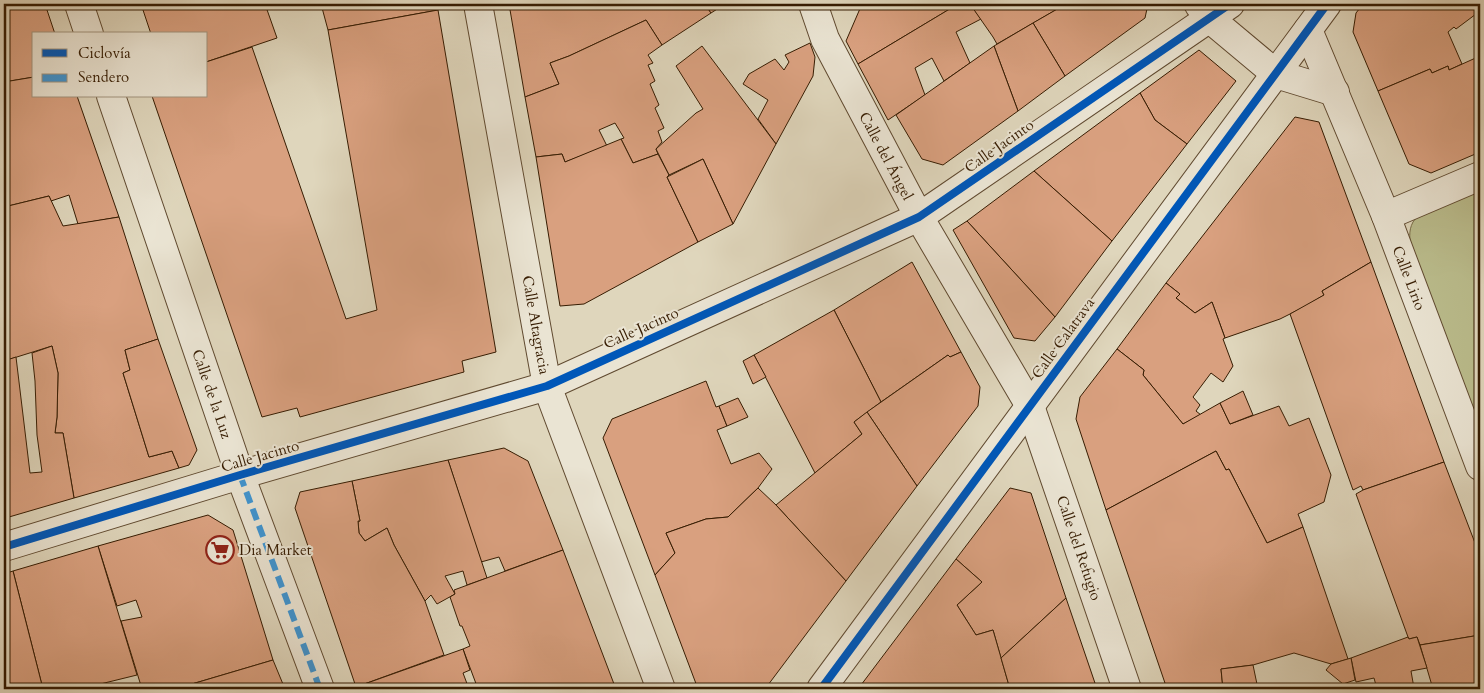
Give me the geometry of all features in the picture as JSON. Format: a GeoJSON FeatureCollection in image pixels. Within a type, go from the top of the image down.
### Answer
{"type":"FeatureCollection","features":[{"type":"Feature","properties":{"kind":"street"},"geometry":{"type":"LineString","coordinates":[[79,4],[88,32]]}},
{"type":"Feature","properties":{"kind":"street","name":"Calle Altagracia"},"geometry":{"type":"LineString","coordinates":[[478,4],[547,386],[661,689]]}},
{"type":"Feature","properties":{"kind":"street","name":"Calle del Ángel"},"geometry":{"type":"LineString","coordinates":[[813,4],[824,39],[919,217],[1030,406]]}},
{"type":"Feature","properties":{"kind":"street","name":"Calle Calatrava"},"geometry":{"type":"LineString","coordinates":[[821,689],[1327,4]]}},
{"type":"Feature","properties":{"kind":"street"},"geometry":{"type":"LineString","coordinates":[[1212,8],[1276,74],[1334,92]]}},
{"type":"Feature","properties":{"kind":"street","name":"Calle Jacinto"},"geometry":{"type":"LineString","coordinates":[[4,547],[240,475],[547,386],[919,217],[1212,8]]}},
{"type":"Feature","properties":{"kind":"street","name":"Calle Lirio"},"geometry":{"type":"LineString","coordinates":[[1308,30],[1386,216],[1480,466]]}},
{"type":"Feature","properties":{"kind":"street","name":"Calle de la Luz"},"geometry":{"type":"LineString","coordinates":[[112,98],[240,475],[320,689]]}},
{"type":"Feature","properties":{"kind":"street"},"geometry":{"type":"LineString","coordinates":[[1386,216],[1480,176]]}},
{"type":"Feature","properties":{"kind":"street","name":"Calle del Refugio"},"geometry":{"type":"LineString","coordinates":[[1030,406],[1127,689]]}},
{"type":"Feature","properties":{"kind":"green space"},"geometry":{"type":"Polygon","coordinates":[[[1480,188],[1480,433],[1411,250],[1410,229],[1418,216],[1425,211],[1480,188]]]}},
{"type":"Feature","properties":{"kind":"building"},"geometry":{"type":"Polygon","coordinates":[[[45,4],[54,32],[32,32],[32,77],[4,82],[4,6],[45,4]]]}},
{"type":"Feature","properties":{"kind":"building"},"geometry":{"type":"Polygon","coordinates":[[[141,4],[265,4],[277,38],[208,61],[208,32],[150,32],[141,4]]]}},
{"type":"Feature","properties":{"kind":"building"},"geometry":{"type":"Polygon","coordinates":[[[321,4],[437,4],[438,10],[328,30],[321,4]]]}},
{"type":"Feature","properties":{"kind":"building"},"geometry":{"type":"Polygon","coordinates":[[[509,4],[705,4],[711,13],[662,45],[646,20],[550,63],[559,84],[525,97],[509,4]]]}},
{"type":"Feature","properties":{"kind":"building"},"geometry":{"type":"Polygon","coordinates":[[[705,4],[725,4],[711,13],[705,4]]]}},
{"type":"Feature","properties":{"kind":"building"},"geometry":{"type":"Polygon","coordinates":[[[862,4],[958,4],[858,64],[846,41],[862,4]]]}},
{"type":"Feature","properties":{"kind":"building"},"geometry":{"type":"Polygon","coordinates":[[[958,4],[970,4],[981,19],[956,32],[970,63],[944,81],[932,58],[915,68],[925,95],[888,120],[858,64],[958,4]]]}},
{"type":"Feature","properties":{"kind":"building"},"geometry":{"type":"Polygon","coordinates":[[[970,4],[1066,4],[997,44],[970,4]]]}},
{"type":"Feature","properties":{"kind":"building"},"geometry":{"type":"Polygon","coordinates":[[[1066,4],[1148,4],[1145,18],[1065,76],[1033,23],[1066,4]]]}},
{"type":"Feature","properties":{"kind":"building"},"geometry":{"type":"Polygon","coordinates":[[[1363,4],[1478,4],[1480,5],[1480,11],[1456,29],[1454,27],[1448,32],[1462,64],[1449,70],[1448,66],[1432,73],[1430,69],[1378,91],[1353,32],[1356,13],[1363,4]]]}},
{"type":"Feature","properties":{"kind":"building"},"geometry":{"type":"Polygon","coordinates":[[[438,10],[496,352],[462,361],[464,372],[300,417],[297,408],[262,417],[153,98],[208,98],[208,61],[252,47],[346,319],[377,310],[328,30],[438,10]]]}},
{"type":"Feature","properties":{"kind":"building"},"geometry":{"type":"Polygon","coordinates":[[[646,20],[662,45],[648,55],[653,63],[648,65],[655,81],[650,84],[659,105],[655,108],[664,128],[658,131],[662,142],[656,149],[658,154],[633,163],[621,139],[624,138],[615,123],[599,130],[607,146],[565,162],[562,154],[536,157],[525,97],[559,84],[550,63],[646,20]]]}},
{"type":"Feature","properties":{"kind":"building"},"geometry":{"type":"Polygon","coordinates":[[[1033,23],[1065,76],[1018,111],[994,46],[1033,23]]]}},
{"type":"Feature","properties":{"kind":"building"},"geometry":{"type":"Polygon","coordinates":[[[810,43],[815,57],[813,76],[776,144],[758,119],[768,100],[743,84],[749,74],[775,59],[784,70],[789,62],[785,55],[810,43]]]}},
{"type":"Feature","properties":{"kind":"building"},"geometry":{"type":"Polygon","coordinates":[[[702,46],[776,144],[733,224],[703,159],[669,175],[656,149],[703,109],[676,66],[702,46]]]}},
{"type":"Feature","properties":{"kind":"building"},"geometry":{"type":"Polygon","coordinates":[[[994,46],[1018,111],[943,165],[922,159],[896,115],[994,46]]]}},
{"type":"Feature","properties":{"kind":"building"},"geometry":{"type":"Polygon","coordinates":[[[1199,50],[1236,81],[1187,144],[1155,120],[1140,93],[1199,50]]]}},
{"type":"Feature","properties":{"kind":"building"},"geometry":{"type":"Polygon","coordinates":[[[1480,56],[1480,152],[1431,173],[1409,164],[1378,91],[1430,69],[1432,73],[1448,66],[1449,70],[1480,56]]]}},
{"type":"Feature","properties":{"kind":"building"},"geometry":{"type":"Polygon","coordinates":[[[32,77],[32,98],[78,98],[119,217],[78,224],[69,195],[51,201],[49,196],[4,207],[4,82],[32,77]]]}},
{"type":"Feature","properties":{"kind":"building"},"geometry":{"type":"Polygon","coordinates":[[[1140,93],[1155,120],[1187,144],[1112,241],[1034,171],[1140,93]]]}},
{"type":"Feature","properties":{"kind":"building"},"geometry":{"type":"Polygon","coordinates":[[[1295,117],[1319,122],[1371,262],[1322,291],[1324,295],[1304,307],[1280,319],[1225,338],[1212,302],[1195,313],[1176,298],[1180,294],[1166,283],[1295,117]]]}},
{"type":"Feature","properties":{"kind":"building"},"geometry":{"type":"Polygon","coordinates":[[[621,139],[633,163],[658,154],[698,242],[584,304],[560,306],[536,157],[562,154],[565,162],[621,139]]]}},
{"type":"Feature","properties":{"kind":"building"},"geometry":{"type":"Polygon","coordinates":[[[703,159],[733,224],[698,242],[667,177],[703,159]]]}},
{"type":"Feature","properties":{"kind":"building"},"geometry":{"type":"Polygon","coordinates":[[[1034,171],[1112,241],[1055,317],[967,221],[1034,171]]]}},
{"type":"Feature","properties":{"kind":"building"},"geometry":{"type":"Polygon","coordinates":[[[49,196],[63,226],[119,217],[158,339],[125,350],[130,370],[123,373],[149,457],[172,451],[179,468],[74,498],[63,433],[55,433],[58,373],[52,346],[4,361],[4,207],[49,196]]]}},
{"type":"Feature","properties":{"kind":"building"},"geometry":{"type":"Polygon","coordinates":[[[967,221],[1055,317],[1035,341],[1014,338],[953,230],[967,221]]]}},
{"type":"Feature","properties":{"kind":"building"},"geometry":{"type":"Polygon","coordinates":[[[912,262],[961,352],[950,357],[948,355],[881,402],[834,310],[912,262]]]}},
{"type":"Feature","properties":{"kind":"building"},"geometry":{"type":"Polygon","coordinates":[[[1371,262],[1444,462],[1363,490],[1361,486],[1353,490],[1290,314],[1324,295],[1322,291],[1371,262]]]}},
{"type":"Feature","properties":{"kind":"building"},"geometry":{"type":"Polygon","coordinates":[[[1166,283],[1180,294],[1176,298],[1195,313],[1212,302],[1233,366],[1223,382],[1211,373],[1193,397],[1200,405],[1196,411],[1201,415],[1183,424],[1143,375],[1144,370],[1117,349],[1166,283]]]}},
{"type":"Feature","properties":{"kind":"building"},"geometry":{"type":"Polygon","coordinates":[[[834,310],[881,402],[854,422],[862,434],[815,473],[754,355],[834,310]]]}},
{"type":"Feature","properties":{"kind":"building"},"geometry":{"type":"Polygon","coordinates":[[[158,339],[197,450],[189,465],[179,468],[172,451],[149,457],[123,373],[130,370],[125,350],[158,339]]]}},
{"type":"Feature","properties":{"kind":"building"},"geometry":{"type":"Polygon","coordinates":[[[52,346],[58,373],[55,433],[63,433],[74,498],[9,517],[6,479],[4,480],[4,361],[16,357],[30,473],[42,472],[37,435],[32,353],[52,346]]]}},
{"type":"Feature","properties":{"kind":"building"},"geometry":{"type":"Polygon","coordinates":[[[1117,349],[1144,370],[1143,375],[1183,424],[1220,403],[1230,424],[1279,406],[1289,426],[1309,418],[1331,475],[1324,502],[1298,514],[1303,527],[1267,543],[1229,469],[1226,470],[1216,451],[1106,510],[1076,419],[1080,397],[1117,349]]]}},
{"type":"Feature","properties":{"kind":"building"},"geometry":{"type":"Polygon","coordinates":[[[961,352],[980,387],[978,406],[917,486],[867,412],[948,355],[950,357],[961,352]]]}},
{"type":"Feature","properties":{"kind":"building"},"geometry":{"type":"Polygon","coordinates":[[[754,355],[766,377],[753,384],[743,361],[754,355]]]}},
{"type":"Feature","properties":{"kind":"building"},"geometry":{"type":"Polygon","coordinates":[[[706,381],[716,407],[719,406],[727,426],[717,430],[731,464],[759,453],[772,469],[758,488],[728,517],[706,519],[666,533],[675,553],[655,575],[603,438],[612,419],[706,381]]]}},
{"type":"Feature","properties":{"kind":"building"},"geometry":{"type":"Polygon","coordinates":[[[1243,391],[1253,415],[1230,424],[1220,403],[1243,391]]]}},
{"type":"Feature","properties":{"kind":"building"},"geometry":{"type":"Polygon","coordinates":[[[738,398],[748,417],[727,426],[719,406],[738,398]]]}},
{"type":"Feature","properties":{"kind":"building"},"geometry":{"type":"Polygon","coordinates":[[[867,412],[917,486],[846,581],[776,505],[862,434],[854,422],[867,412]]]}},
{"type":"Feature","properties":{"kind":"building"},"geometry":{"type":"Polygon","coordinates":[[[504,448],[528,461],[563,550],[505,571],[499,557],[481,562],[448,460],[504,448]]]}},
{"type":"Feature","properties":{"kind":"building"},"geometry":{"type":"Polygon","coordinates":[[[1216,451],[1226,470],[1229,469],[1267,543],[1303,527],[1348,659],[1331,664],[1294,653],[1253,665],[1221,669],[1223,689],[1167,689],[1106,510],[1216,451]]]}},
{"type":"Feature","properties":{"kind":"building"},"geometry":{"type":"Polygon","coordinates":[[[448,460],[487,578],[467,585],[463,571],[445,576],[455,594],[437,604],[431,595],[425,601],[394,545],[387,528],[365,541],[359,533],[358,521],[360,521],[352,481],[448,460]]]}},
{"type":"Feature","properties":{"kind":"building"},"geometry":{"type":"Polygon","coordinates":[[[1444,462],[1480,556],[1480,635],[1420,645],[1417,637],[1409,639],[1408,637],[1356,494],[1444,462]]]}},
{"type":"Feature","properties":{"kind":"building"},"geometry":{"type":"Polygon","coordinates":[[[6,479],[9,517],[4,518],[4,480],[6,479]]]}},
{"type":"Feature","properties":{"kind":"building"},"geometry":{"type":"Polygon","coordinates":[[[352,481],[360,521],[358,521],[359,533],[365,541],[387,528],[394,545],[425,601],[444,655],[356,687],[295,508],[300,492],[352,481]]]}},
{"type":"Feature","properties":{"kind":"building"},"geometry":{"type":"Polygon","coordinates":[[[758,488],[846,581],[765,689],[698,689],[655,575],[675,553],[666,533],[706,519],[728,517],[758,488]]]}},
{"type":"Feature","properties":{"kind":"building"},"geometry":{"type":"Polygon","coordinates":[[[1010,488],[1031,493],[1066,598],[1001,658],[993,630],[976,635],[957,605],[982,582],[956,559],[1010,488]]]}},
{"type":"Feature","properties":{"kind":"building"},"geometry":{"type":"Polygon","coordinates":[[[208,515],[233,530],[273,660],[175,689],[142,689],[121,621],[142,617],[136,600],[117,606],[98,546],[208,515]]]}},
{"type":"Feature","properties":{"kind":"building"},"geometry":{"type":"Polygon","coordinates":[[[98,546],[137,675],[80,689],[43,689],[13,571],[98,546]]]}},
{"type":"Feature","properties":{"kind":"building"},"geometry":{"type":"Polygon","coordinates":[[[563,550],[614,684],[600,689],[478,689],[463,649],[470,646],[462,626],[460,626],[450,597],[455,594],[454,590],[563,550]]]}},
{"type":"Feature","properties":{"kind":"building"},"geometry":{"type":"Polygon","coordinates":[[[956,559],[982,582],[957,605],[976,635],[993,630],[1010,689],[858,689],[956,559]]]}},
{"type":"Feature","properties":{"kind":"building"},"geometry":{"type":"Polygon","coordinates":[[[13,571],[43,689],[4,689],[4,574],[13,571]]]}},
{"type":"Feature","properties":{"kind":"building"},"geometry":{"type":"Polygon","coordinates":[[[1066,598],[1097,689],[1010,689],[1001,658],[1066,598]]]}},
{"type":"Feature","properties":{"kind":"building"},"geometry":{"type":"Polygon","coordinates":[[[1480,635],[1480,689],[1433,689],[1420,645],[1480,635]]]}},
{"type":"Feature","properties":{"kind":"building"},"geometry":{"type":"Polygon","coordinates":[[[1408,637],[1409,639],[1417,637],[1427,668],[1411,671],[1414,688],[1431,685],[1433,689],[1377,689],[1374,678],[1356,682],[1351,658],[1408,637]]]}},
{"type":"Feature","properties":{"kind":"building"},"geometry":{"type":"Polygon","coordinates":[[[463,649],[470,670],[463,673],[469,689],[357,689],[356,687],[463,649]]]}},
{"type":"Feature","properties":{"kind":"building"},"geometry":{"type":"Polygon","coordinates":[[[1351,658],[1355,680],[1343,684],[1326,670],[1331,664],[1351,658]]]}},
{"type":"Feature","properties":{"kind":"building"},"geometry":{"type":"Polygon","coordinates":[[[273,660],[285,689],[175,689],[273,660]]]}},
{"type":"Feature","properties":{"kind":"building"},"geometry":{"type":"Polygon","coordinates":[[[1253,665],[1258,689],[1223,689],[1221,669],[1253,665]]]}},
{"type":"Feature","properties":{"kind":"marked path"},"geometry":{"type":"LineString","coordinates":[[240,475],[320,689]]}},
{"type":"Feature","properties":{"kind":"cycle path"},"geometry":{"type":"LineString","coordinates":[[4,547],[240,475],[547,386],[919,217],[1230,4]]}},
{"type":"Feature","properties":{"kind":"cycle path"},"geometry":{"type":"LineString","coordinates":[[821,689],[1327,4]]}},
{"type":"Feature","properties":{"kind":"place","name":"Dia Market"},"geometry":{"type":"Point","coordinates":[220,550]}}]}
